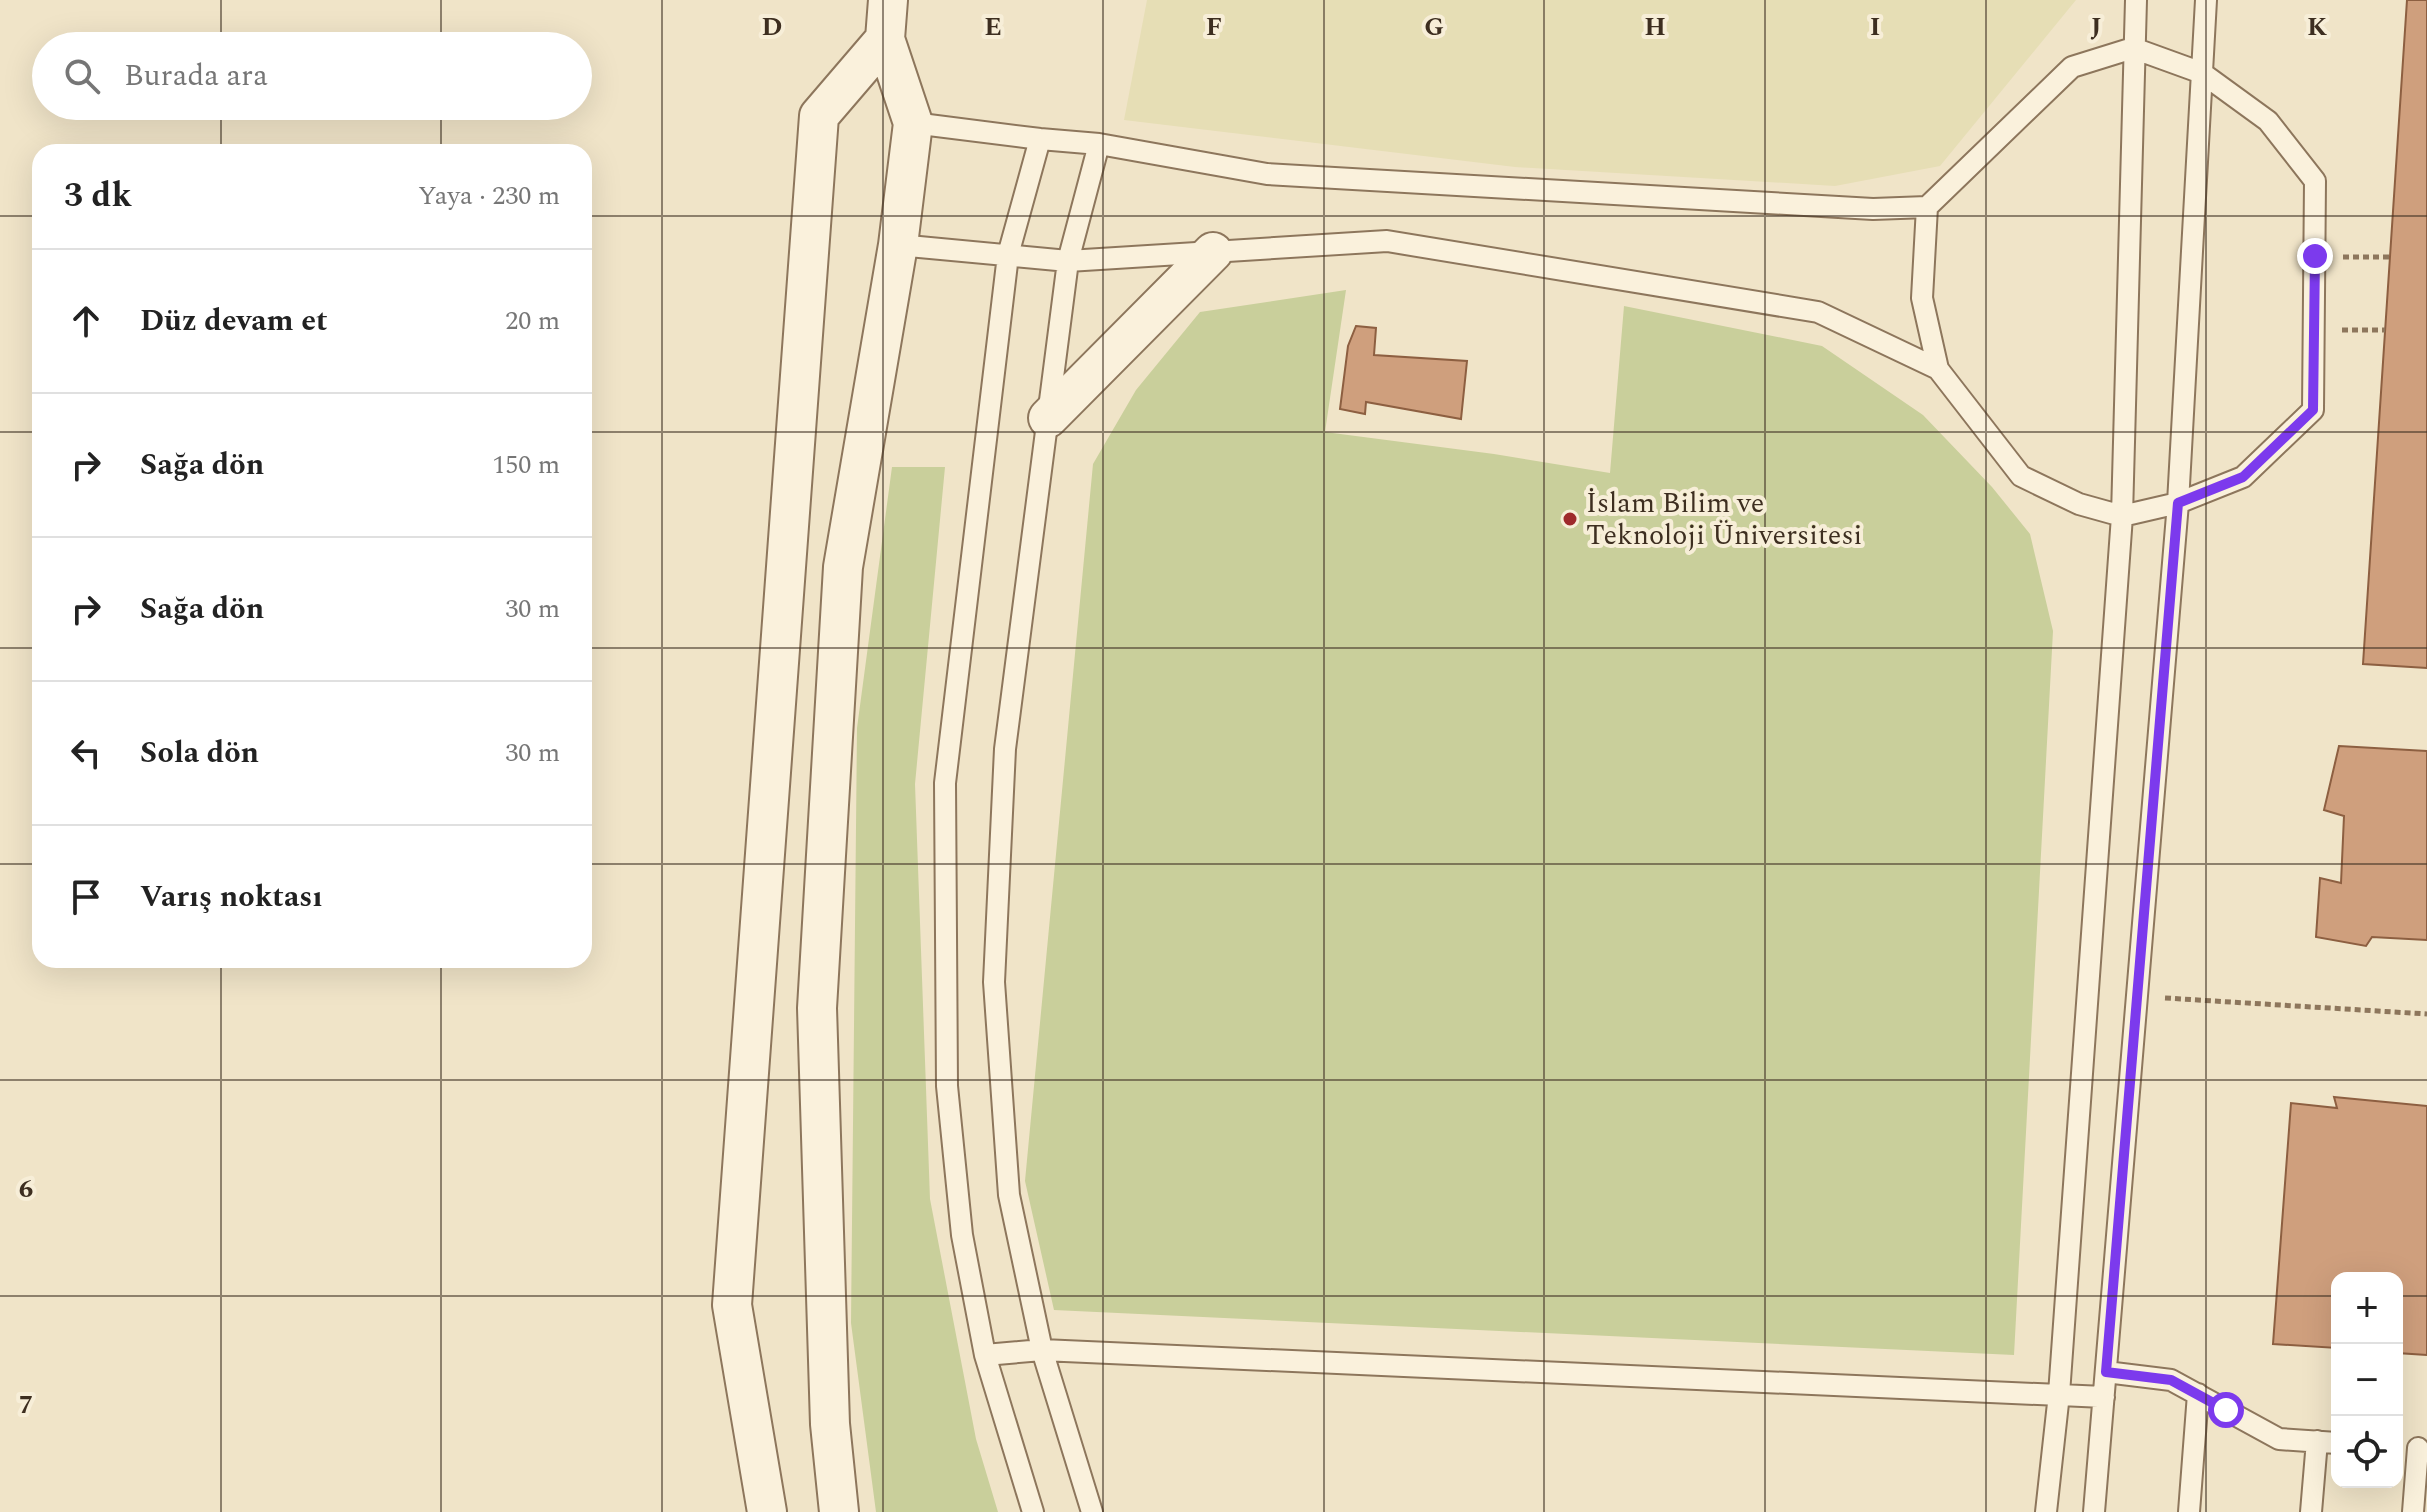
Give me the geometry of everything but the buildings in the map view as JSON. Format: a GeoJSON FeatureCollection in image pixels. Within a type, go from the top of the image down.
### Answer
{"type":"FeatureCollection","features":[{"type":"Feature","properties":{"kind":"street"},"geometry":{"type":"LineString","coordinates":[[839,1512],[830,1424],[817,1008],[843,567],[898,245],[913,123],[885,39],[888,0]]}},
{"type":"Feature","properties":{"kind":"street"},"geometry":{"type":"LineString","coordinates":[[767,1512],[732,1305],[819,116],[885,39]]}},
{"type":"Feature","properties":{"kind":"street"},"geometry":{"type":"LineString","coordinates":[[1048,418],[1213,252]]}},
{"type":"Feature","properties":{"kind":"lane"},"geometry":{"type":"LineString","coordinates":[[2046,1512],[2059,1394],[2122,516],[2136,0]]}},
{"type":"Feature","properties":{"kind":"lane"},"geometry":{"type":"LineString","coordinates":[[2094,1512],[2178,503],[2206,0]]}},
{"type":"Feature","properties":{"kind":"lane"},"geometry":{"type":"LineString","coordinates":[[913,123],[1099,144],[1267,174],[1873,209],[1927,207],[2072,67],[2133,48],[2202,73],[2268,121],[2315,181],[2313,410],[2243,477],[2178,503],[2122,516],[2079,504],[2021,476],[1938,369],[1922,298],[1927,207]]}},
{"type":"Feature","properties":{"kind":"lane"},"geometry":{"type":"LineString","coordinates":[[1033,1512],[985,1355],[962,1235],[947,1086],[945,783],[1008,255],[1040,139]]}},
{"type":"Feature","properties":{"kind":"lane"},"geometry":{"type":"LineString","coordinates":[[1092,1512],[1042,1350],[1009,1195],[994,982],[1005,749],[1068,261],[1099,144]]}},
{"type":"Feature","properties":{"kind":"lane"},"geometry":{"type":"LineString","coordinates":[[898,245],[1068,261],[1387,241],[1818,312],[1938,369]]}},
{"type":"Feature","properties":{"kind":"lane"},"geometry":{"type":"LineString","coordinates":[[985,1355],[1042,1350],[2104,1397]]}},
{"type":"Feature","properties":{"kind":"lane"},"geometry":{"type":"LineString","coordinates":[[2106,1372],[2171,1380],[2279,1439],[2327,1442],[2311,1512]]}},
{"type":"Feature","properties":{"kind":"lane"},"geometry":{"type":"LineString","coordinates":[[2189,1512],[2198,1394]]}},
{"type":"Feature","properties":{"kind":"lane"},"geometry":{"type":"LineString","coordinates":[[2413,1512],[2414,1448]]}},
{"type":"Feature","properties":{"kind":"path"},"geometry":{"type":"LineString","coordinates":[[2315,256],[2390,257]]}},
{"type":"Feature","properties":{"kind":"path"},"geometry":{"type":"LineString","coordinates":[[2314,330],[2385,330]]}},
{"type":"Feature","properties":{"kind":"path"},"geometry":{"type":"LineString","coordinates":[[2137,996],[2427,1014]]}},
{"type":"Feature","properties":{"kind":"shaded area"},"geometry":{"type":"Polygon","coordinates":[[[1147,0],[2076,0],[1940,166],[1835,186],[1515,167],[1124,120],[1147,0]]]}},
{"type":"Feature","properties":{"kind":"green space"},"geometry":{"type":"Polygon","coordinates":[[[1346,290],[1325,432],[1610,473],[1624,306],[1822,346],[1923,415],[1992,487],[2030,534],[2053,631],[2014,1355],[1054,1310],[1025,1181],[1093,464],[1136,390],[1200,312],[1346,290]]]}},
{"type":"Feature","properties":{"kind":"green space"},"geometry":{"type":"Polygon","coordinates":[[[892,467],[945,467],[915,784],[930,1199],[976,1439],[998,1512],[876,1512],[851,1323],[857,728],[892,467]]]}},
{"type":"Feature","properties":{"kind":"place","name":"İslam Bilim ve Teknoloji Üniversitesi"},"geometry":{"type":"Point","coordinates":[1570,519]}},
{"type":"Feature","properties":{"kind":"route"},"geometry":{"type":"LineString","coordinates":[[2226,1410],[2171,1380],[2106,1372],[2178,503],[2243,477],[2313,410],[2315,256]]}}]}
